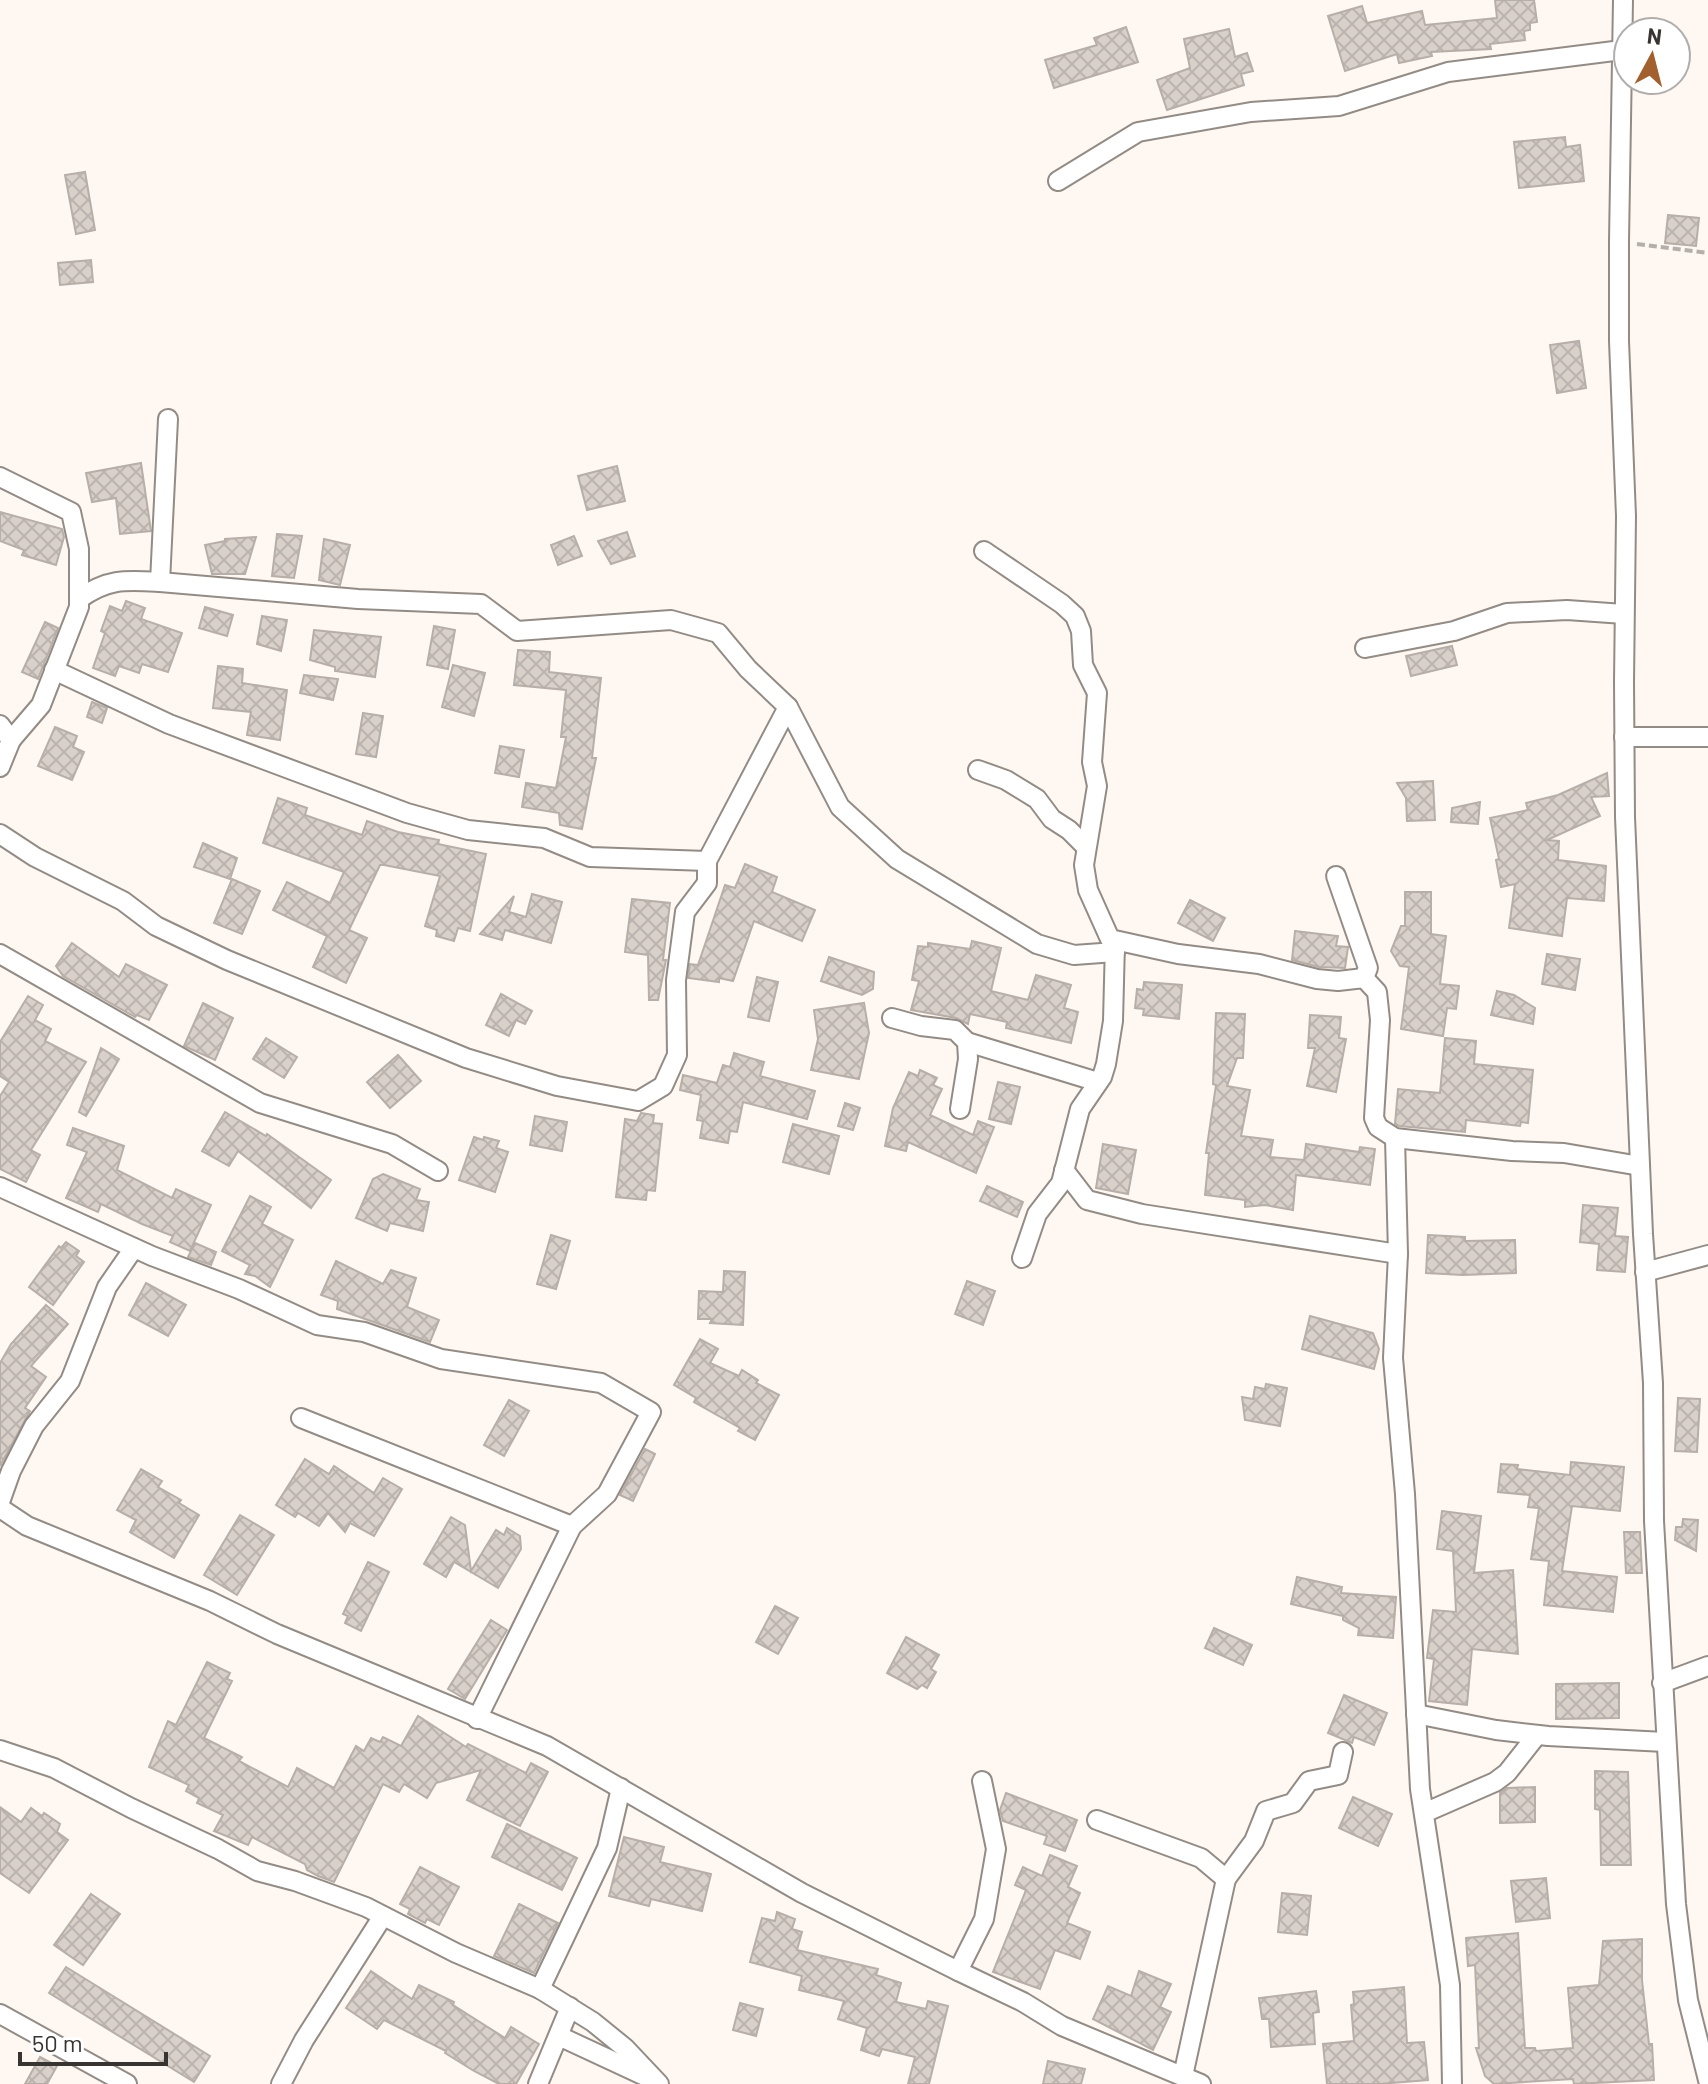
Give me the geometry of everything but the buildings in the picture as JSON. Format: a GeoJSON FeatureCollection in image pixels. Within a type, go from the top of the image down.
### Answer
{"type":"FeatureCollection","features":[{"type":"Feature","properties":{"kind":"street"},"geometry":{"type":"LineString","coordinates":[[1058,181],[1138,132],[1251,112],[1339,106],[1448,72],[1612,51]]}},
{"type":"Feature","properties":{"kind":"street"},"geometry":{"type":"LineString","coordinates":[[1621,96],[1619,341],[1626,516],[1625,817],[1645,1272],[1653,1383],[1654,1521],[1665,1742],[1681,1953],[1688,2000],[1708,2080]]}},
{"type":"Feature","properties":{"kind":"street"},"geometry":{"type":"LineString","coordinates":[[160,582],[168,419]]}},
{"type":"Feature","properties":{"kind":"street"},"geometry":{"type":"LineString","coordinates":[[0,477],[71,512],[79,549],[79,607],[41,705],[5,733],[0,767]]}},
{"type":"Feature","properties":{"kind":"street"},"geometry":{"type":"LineString","coordinates":[[984,551],[1062,604],[1075,616],[1081,631],[1083,665],[1097,693],[1092,762],[1097,786],[1084,865],[1088,890],[1115,946],[1113,1021],[1106,1064],[1080,1109],[1061,1183],[1037,1214],[1022,1258]]}},
{"type":"Feature","properties":{"kind":"street"},"geometry":{"type":"LineString","coordinates":[[79,599],[93,589],[119,580],[160,582],[358,599],[481,604],[517,631],[671,620],[718,633],[748,669],[788,707],[840,807],[897,859],[1037,944],[1074,955],[1115,946],[1259,964],[1317,979],[1338,981],[1364,978]]}},
{"type":"Feature","properties":{"kind":"street"},"geometry":{"type":"LineString","coordinates":[[1365,648],[1454,631],[1507,613],[1567,610],[1624,614]]}},
{"type":"Feature","properties":{"kind":"street"},"geometry":{"type":"LineString","coordinates":[[54,670],[169,724],[407,813],[468,830],[544,838],[590,857],[707,861]]}},
{"type":"Feature","properties":{"kind":"street"},"geometry":{"type":"LineString","coordinates":[[0,834],[35,857],[123,901],[156,926],[227,960],[466,1058],[557,1086],[638,1101],[663,1086],[677,1055],[676,980],[685,912],[707,883],[707,861],[788,707]]}},
{"type":"Feature","properties":{"kind":"street"},"geometry":{"type":"LineString","coordinates":[[1624,737],[1708,737]]}},
{"type":"Feature","properties":{"kind":"street"},"geometry":{"type":"LineString","coordinates":[[978,770],[1006,780],[1037,799],[1052,819],[1085,846]]}},
{"type":"Feature","properties":{"kind":"street"},"geometry":{"type":"LineString","coordinates":[[1336,876],[1368,968],[1364,978]]}},
{"type":"Feature","properties":{"kind":"street"},"geometry":{"type":"LineString","coordinates":[[0,954],[260,1103],[392,1144],[438,1171]]}},
{"type":"Feature","properties":{"kind":"street"},"geometry":{"type":"LineString","coordinates":[[1364,978],[1377,992],[1380,1020],[1374,1118],[1378,1127],[1395,1138],[1512,1151],[1564,1153],[1640,1166]]}},
{"type":"Feature","properties":{"kind":"street"},"geometry":{"type":"LineString","coordinates":[[892,1018],[921,1026],[955,1030],[967,1042],[1098,1082]]}},
{"type":"Feature","properties":{"kind":"street"},"geometry":{"type":"LineString","coordinates":[[960,1109],[968,1059],[967,1042]]}},
{"type":"Feature","properties":{"kind":"street"},"geometry":{"type":"LineString","coordinates":[[1395,1138],[1398,1254],[1393,1358],[1405,1494],[1424,1813],[1450,1985],[1449,2082]]}},
{"type":"Feature","properties":{"kind":"street"},"geometry":{"type":"LineString","coordinates":[[1064,1170],[1087,1200],[1142,1214],[1398,1254]]}},
{"type":"Feature","properties":{"kind":"street"},"geometry":{"type":"LineString","coordinates":[[0,1187],[134,1248],[239,1289],[317,1325],[364,1332],[441,1359],[601,1383],[651,1412],[607,1494],[572,1526],[477,1719]]}},
{"type":"Feature","properties":{"kind":"street"},"geometry":{"type":"LineString","coordinates":[[134,1248],[107,1287],[70,1381],[34,1426],[22,1448],[0,1505],[27,1526],[210,1601],[277,1634],[477,1719],[547,1746],[802,1893],[1023,2002],[1062,2026],[1201,2084]]}},
{"type":"Feature","properties":{"kind":"street"},"geometry":{"type":"LineString","coordinates":[[1645,1272],[1708,1255]]}},
{"type":"Feature","properties":{"kind":"street"},"geometry":{"type":"LineString","coordinates":[[301,1418],[572,1526]]}},
{"type":"Feature","properties":{"kind":"street"},"geometry":{"type":"LineString","coordinates":[[1662,1683],[1708,1666]]}},
{"type":"Feature","properties":{"kind":"street"},"geometry":{"type":"LineString","coordinates":[[1416,1714],[1537,1735],[1665,1742]]}},
{"type":"Feature","properties":{"kind":"street"},"geometry":{"type":"LineString","coordinates":[[1424,1813],[1495,1782],[1507,1773],[1537,1735]]}},
{"type":"Feature","properties":{"kind":"street"},"geometry":{"type":"LineString","coordinates":[[0,1750],[54,1768],[257,1871],[337,1895],[456,1953],[540,1989],[593,2022],[625,2048],[656,2082]]}},
{"type":"Feature","properties":{"kind":"street"},"geometry":{"type":"LineString","coordinates":[[1183,2076],[1226,1879],[1254,1841],[1266,1811],[1293,1803],[1309,1781],[1338,1775],[1343,1752]]}},
{"type":"Feature","properties":{"kind":"street"},"geometry":{"type":"LineString","coordinates":[[958,1971],[984,1919],[996,1849],[982,1781]]}},
{"type":"Feature","properties":{"kind":"street"},"geometry":{"type":"LineString","coordinates":[[540,1989],[607,1848],[621,1788]]}},
{"type":"Feature","properties":{"kind":"street"},"geometry":{"type":"LineString","coordinates":[[1097,1820],[1201,1858],[1226,1879]]}},
{"type":"Feature","properties":{"kind":"street"},"geometry":{"type":"LineString","coordinates":[[281,2084],[304,2040],[383,1916]]}},
{"type":"Feature","properties":{"kind":"street"},"geometry":{"type":"LineString","coordinates":[[538,2084],[570,2007]]}},
{"type":"Feature","properties":{"kind":"street"},"geometry":{"type":"LineString","coordinates":[[0,2014],[127,2084]]}},
{"type":"Feature","properties":{"kind":"street"},"geometry":{"type":"LineString","coordinates":[[559,2036],[656,2082]]}},
{"type":"Feature","properties":{"kind":"path"},"geometry":{"type":"LineString","coordinates":[[1619,241],[1708,253]]}}]}
